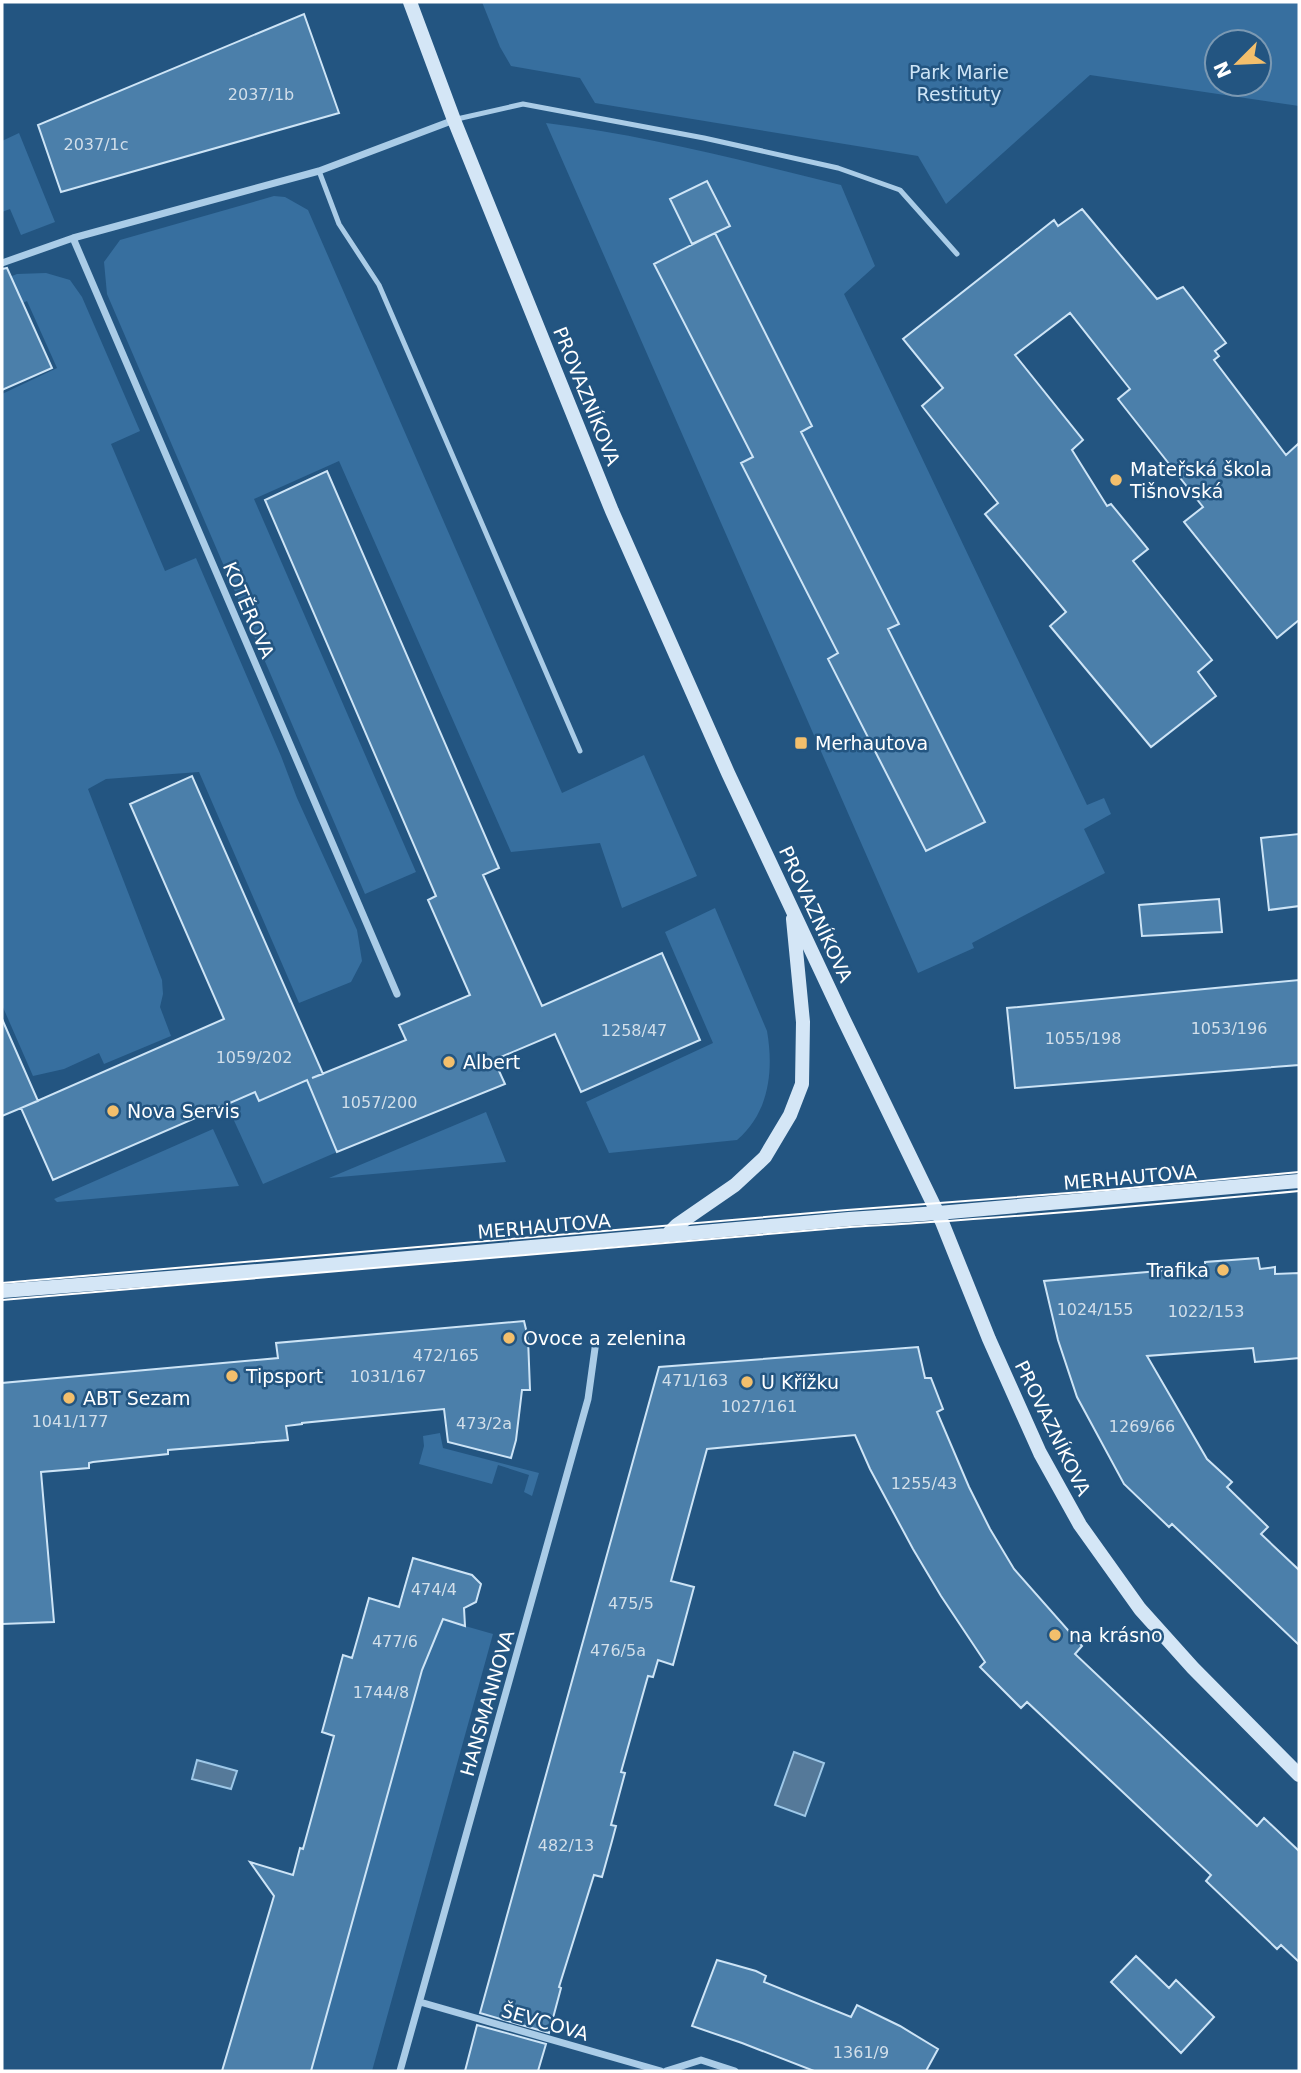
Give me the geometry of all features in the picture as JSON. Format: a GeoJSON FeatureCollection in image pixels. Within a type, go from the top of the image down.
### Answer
{"type":"FeatureCollection","features":[{"type":"Feature","properties":{"kind":"main road","name":"PROVAZNÍKOVA"},"geometry":{"type":"LineString","coordinates":[[410,2],[453,120],[612,511],[728,773],[938,1213],[989,1339],[1040,1453],[1080,1525],[1140,1609],[1202,1677],[1299,1775]]}},
{"type":"Feature","properties":{"kind":"main road"},"geometry":{"type":"LineString","coordinates":[[668,1234],[734,1185],[765,1157],[790,1115],[802,1084],[803,1022],[792,907]]}},
{"type":"Feature","properties":{"kind":"main road","name":"MERHAUTOVA"},"geometry":{"type":"LineString","coordinates":[[2,1291],[1299,1181]]}},
{"type":"Feature","properties":{"kind":"street"},"geometry":{"type":"LineString","coordinates":[[2,263],[73,238],[319,171],[453,120]]}},
{"type":"Feature","properties":{"kind":"street","name":"KOTĚROVA"},"geometry":{"type":"LineString","coordinates":[[73,238],[397,994]]}},
{"type":"Feature","properties":{"kind":"street","name":"HANSMANNOVA"},"geometry":{"type":"LineString","coordinates":[[400,2071],[588,1399],[596,1341]]}},
{"type":"Feature","properties":{"kind":"street","name":"ŠEVCOVA"},"geometry":{"type":"LineString","coordinates":[[420,2002],[663,2071],[701,2060],[735,2071]]}},
{"type":"Feature","properties":{"kind":"lane"},"geometry":{"type":"LineString","coordinates":[[453,120],[523,104],[704,138],[838,168],[900,190],[957,254]]}},
{"type":"Feature","properties":{"kind":"lane"},"geometry":{"type":"LineString","coordinates":[[319,171],[339,224],[379,285],[580,751]]}},
{"type":"Feature","properties":{"kind":"green space","name":"Park Marie Restituty"},"geometry":{"type":"Polygon","coordinates":[[[482,2],[1299,2],[1299,106],[1245,98],[1273,98],[1273,28],[1203,28],[1203,92],[1090,75],[946,204],[918,156],[595,103],[580,78],[511,66],[500,47],[482,2]]]}},
{"type":"Feature","properties":{"kind":"green space"},"geometry":{"type":"Polygon","coordinates":[[[546,123],[658,142],[841,185],[875,266],[844,294],[1087,805],[1104,798],[1111,814],[1084,829],[1105,873],[972,943],[974,948],[918,973],[546,123]]]}},
{"type":"Feature","properties":{"kind":"green space"},"geometry":{"type":"Polygon","coordinates":[[[19,133],[55,222],[21,235],[10,209],[2,212],[2,141],[19,133]]]}},
{"type":"Feature","properties":{"kind":"green space"},"geometry":{"type":"Polygon","coordinates":[[[274,196],[285,197],[308,210],[562,793],[644,755],[697,876],[622,908],[600,843],[511,852],[339,461],[254,499],[416,872],[365,894],[107,294],[104,262],[120,240],[274,196]]]}},
{"type":"Feature","properties":{"kind":"green space"},"geometry":{"type":"Polygon","coordinates":[[[46,273],[70,280],[82,297],[140,431],[111,444],[165,571],[196,558],[297,798],[357,930],[362,961],[351,982],[299,1003],[199,772],[106,779],[88,789],[162,980],[160,1007],[171,1036],[104,1064],[99,1053],[64,1069],[33,1076],[2,1005],[2,394],[57,368],[27,301],[2,312],[2,280],[17,274],[46,273]]]}},
{"type":"Feature","properties":{"kind":"green space"},"geometry":{"type":"Polygon","coordinates":[[[715,908],[767,1031],[769,1076],[762,1104],[748,1129],[737,1140],[609,1153],[586,1102],[713,1043],[665,932],[715,908]]]}},
{"type":"Feature","properties":{"kind":"green space"},"geometry":{"type":"Polygon","coordinates":[[[307,1080],[337,1152],[263,1184],[226,1103],[255,1091],[260,1100],[307,1080]]]}},
{"type":"Feature","properties":{"kind":"green space"},"geometry":{"type":"Polygon","coordinates":[[[486,1112],[506,1162],[329,1178],[486,1112]]]}},
{"type":"Feature","properties":{"kind":"green space"},"geometry":{"type":"Polygon","coordinates":[[[213,1129],[239,1186],[57,1202],[54,1199],[213,1129]]]}},
{"type":"Feature","properties":{"kind":"green space"},"geometry":{"type":"Polygon","coordinates":[[[440,1433],[443,1448],[539,1473],[532,1496],[524,1492],[529,1475],[498,1465],[492,1484],[419,1464],[424,1446],[423,1436],[440,1433]]]}},
{"type":"Feature","properties":{"kind":"green space"},"geometry":{"type":"Polygon","coordinates":[[[437,1618],[493,1634],[372,2071],[310,2071],[437,1618]]]}},
{"type":"Feature","properties":{"kind":"shaded area"},"geometry":{"type":"Polygon","coordinates":[[[794,1752],[824,1763],[805,1816],[775,1805],[794,1752]]]}},
{"type":"Feature","properties":{"kind":"shaded area"},"geometry":{"type":"Polygon","coordinates":[[[197,1760],[237,1771],[231,1789],[192,1779],[197,1760]]]}},
{"type":"Feature","properties":{"kind":"building"},"geometry":{"type":"Polygon","coordinates":[[[304,14],[339,113],[61,192],[38,125],[304,14]]]}},
{"type":"Feature","properties":{"kind":"building"},"geometry":{"type":"Polygon","coordinates":[[[707,181],[730,226],[692,244],[670,199],[707,181]]]}},
{"type":"Feature","properties":{"kind":"building"},"geometry":{"type":"Polygon","coordinates":[[[1082,209],[1157,299],[1183,287],[1226,343],[1215,351],[1219,356],[1214,360],[1286,455],[1299,443],[1299,620],[1277,638],[1184,522],[1203,507],[1118,399],[1130,389],[1070,313],[1015,355],[1083,440],[1072,450],[1107,506],[1111,504],[1148,549],[1133,561],[1212,660],[1198,672],[1216,696],[1151,747],[1050,626],[1066,612],[985,514],[998,503],[922,406],[943,388],[903,339],[1054,220],[1058,226],[1082,209]]]}},
{"type":"Feature","properties":{"kind":"building"},"geometry":{"type":"Polygon","coordinates":[[[715,233],[812,426],[801,432],[899,624],[888,629],[985,822],[926,851],[828,659],[838,653],[741,463],[753,457],[654,264],[715,233]]]}},
{"type":"Feature","properties":{"kind":"building"},"geometry":{"type":"Polygon","coordinates":[[[7,268],[52,368],[2,390],[2,269],[7,268]]]}},
{"type":"Feature","properties":{"kind":"building"},"geometry":{"type":"Polygon","coordinates":[[[327,471],[499,868],[483,875],[542,1006],[662,953],[700,1040],[581,1092],[555,1034],[494,1060],[505,1084],[337,1152],[307,1080],[259,1101],[255,1092],[53,1180],[21,1108],[224,1019],[130,804],[192,776],[323,1074],[406,1040],[399,1025],[470,995],[428,900],[436,896],[265,500],[327,471]]]}},
{"type":"Feature","properties":{"kind":"building"},"geometry":{"type":"Polygon","coordinates":[[[1299,834],[1299,906],[1269,910],[1261,838],[1299,834]]]}},
{"type":"Feature","properties":{"kind":"building"},"geometry":{"type":"Polygon","coordinates":[[[1219,899],[1222,932],[1142,936],[1139,905],[1219,899]]]}},
{"type":"Feature","properties":{"kind":"building"},"geometry":{"type":"Polygon","coordinates":[[[1299,980],[1299,1065],[1015,1088],[1007,1008],[1299,980]]]}},
{"type":"Feature","properties":{"kind":"building"},"geometry":{"type":"Polygon","coordinates":[[[2,1019],[38,1101],[2,1116],[2,1019]]]}},
{"type":"Feature","properties":{"kind":"building"},"geometry":{"type":"Polygon","coordinates":[[[1258,1258],[1260,1269],[1275,1267],[1275,1274],[1299,1273],[1299,1358],[1255,1362],[1253,1348],[1147,1356],[1207,1459],[1232,1482],[1227,1487],[1268,1527],[1261,1534],[1299,1570],[1299,1645],[1172,1524],[1169,1527],[1124,1484],[1077,1397],[1058,1340],[1044,1281],[1205,1267],[1205,1262],[1258,1258]]]}},
{"type":"Feature","properties":{"kind":"building"},"geometry":{"type":"Polygon","coordinates":[[[524,1321],[528,1338],[530,1390],[522,1390],[511,1458],[448,1442],[444,1409],[302,1423],[286,1426],[288,1440],[168,1450],[168,1454],[93,1462],[89,1463],[89,1468],[41,1472],[54,1622],[2,1624],[2,1383],[278,1358],[276,1343],[524,1321]]]}},
{"type":"Feature","properties":{"kind":"building"},"geometry":{"type":"Polygon","coordinates":[[[918,1347],[925,1378],[931,1378],[943,1409],[937,1412],[990,1529],[1014,1569],[1082,1646],[1075,1654],[1257,1826],[1264,1818],[1299,1851],[1299,1962],[1281,1945],[1277,1949],[1206,1881],[1211,1875],[1027,1702],[1021,1708],[980,1667],[985,1662],[913,1549],[855,1435],[707,1449],[671,1581],[694,1587],[673,1665],[658,1660],[653,1677],[648,1676],[621,1772],[625,1773],[611,1825],[616,1826],[612,1841],[602,1877],[594,1875],[559,1987],[561,1988],[549,2033],[480,2013],[659,1367],[918,1347]]]}},
{"type":"Feature","properties":{"kind":"building"},"geometry":{"type":"Polygon","coordinates":[[[413,1558],[472,1575],[481,1584],[476,1602],[464,1608],[465,1626],[443,1619],[422,1670],[311,2071],[222,2071],[274,1896],[250,1862],[293,1875],[300,1848],[303,1849],[334,1736],[322,1732],[343,1655],[352,1658],[369,1598],[399,1607],[413,1558]]]}},
{"type":"Feature","properties":{"kind":"building"},"geometry":{"type":"Polygon","coordinates":[[[1136,1956],[1169,1988],[1176,1980],[1214,2017],[1181,2053],[1111,1982],[1136,1956]]]}},
{"type":"Feature","properties":{"kind":"building"},"geometry":{"type":"Polygon","coordinates":[[[717,1960],[756,1971],[766,1976],[764,1982],[851,2017],[857,2005],[938,2049],[926,2071],[814,2071],[692,2026],[717,1960]]]}},
{"type":"Feature","properties":{"kind":"building"},"geometry":{"type":"Polygon","coordinates":[[[477,2025],[546,2044],[538,2071],[465,2071],[477,2025]]]}},
{"type":"Feature","properties":{"kind":"tram line"},"geometry":{"type":"LineString","coordinates":[[2,1283],[1299,1172]]}},
{"type":"Feature","properties":{"kind":"tram line"},"geometry":{"type":"LineString","coordinates":[[2,1300],[1299,1191]]}},
{"type":"Feature","properties":{"kind":"place","name":"Mateřská škola Tišnovská"},"geometry":{"type":"Point","coordinates":[1116,480]}},
{"type":"Feature","properties":{"kind":"place","name":"Merhautova"},"geometry":{"type":"Point","coordinates":[801,743]}},
{"type":"Feature","properties":{"kind":"place","name":"Albert"},"geometry":{"type":"Point","coordinates":[449,1062]}},
{"type":"Feature","properties":{"kind":"place","name":"Nova Servis"},"geometry":{"type":"Point","coordinates":[113,1111]}},
{"type":"Feature","properties":{"kind":"place","name":"Trafika"},"geometry":{"type":"Point","coordinates":[1223,1270]}},
{"type":"Feature","properties":{"kind":"place","name":"Ovoce a zelenina"},"geometry":{"type":"Point","coordinates":[509,1338]}},
{"type":"Feature","properties":{"kind":"place","name":"Tipsport"},"geometry":{"type":"Point","coordinates":[232,1376]}},
{"type":"Feature","properties":{"kind":"place","name":"U Křížku"},"geometry":{"type":"Point","coordinates":[747,1382]}},
{"type":"Feature","properties":{"kind":"place","name":"ABT Sezam"},"geometry":{"type":"Point","coordinates":[69,1398]}},
{"type":"Feature","properties":{"kind":"place","name":"na krásno"},"geometry":{"type":"Point","coordinates":[1055,1635]}}]}
